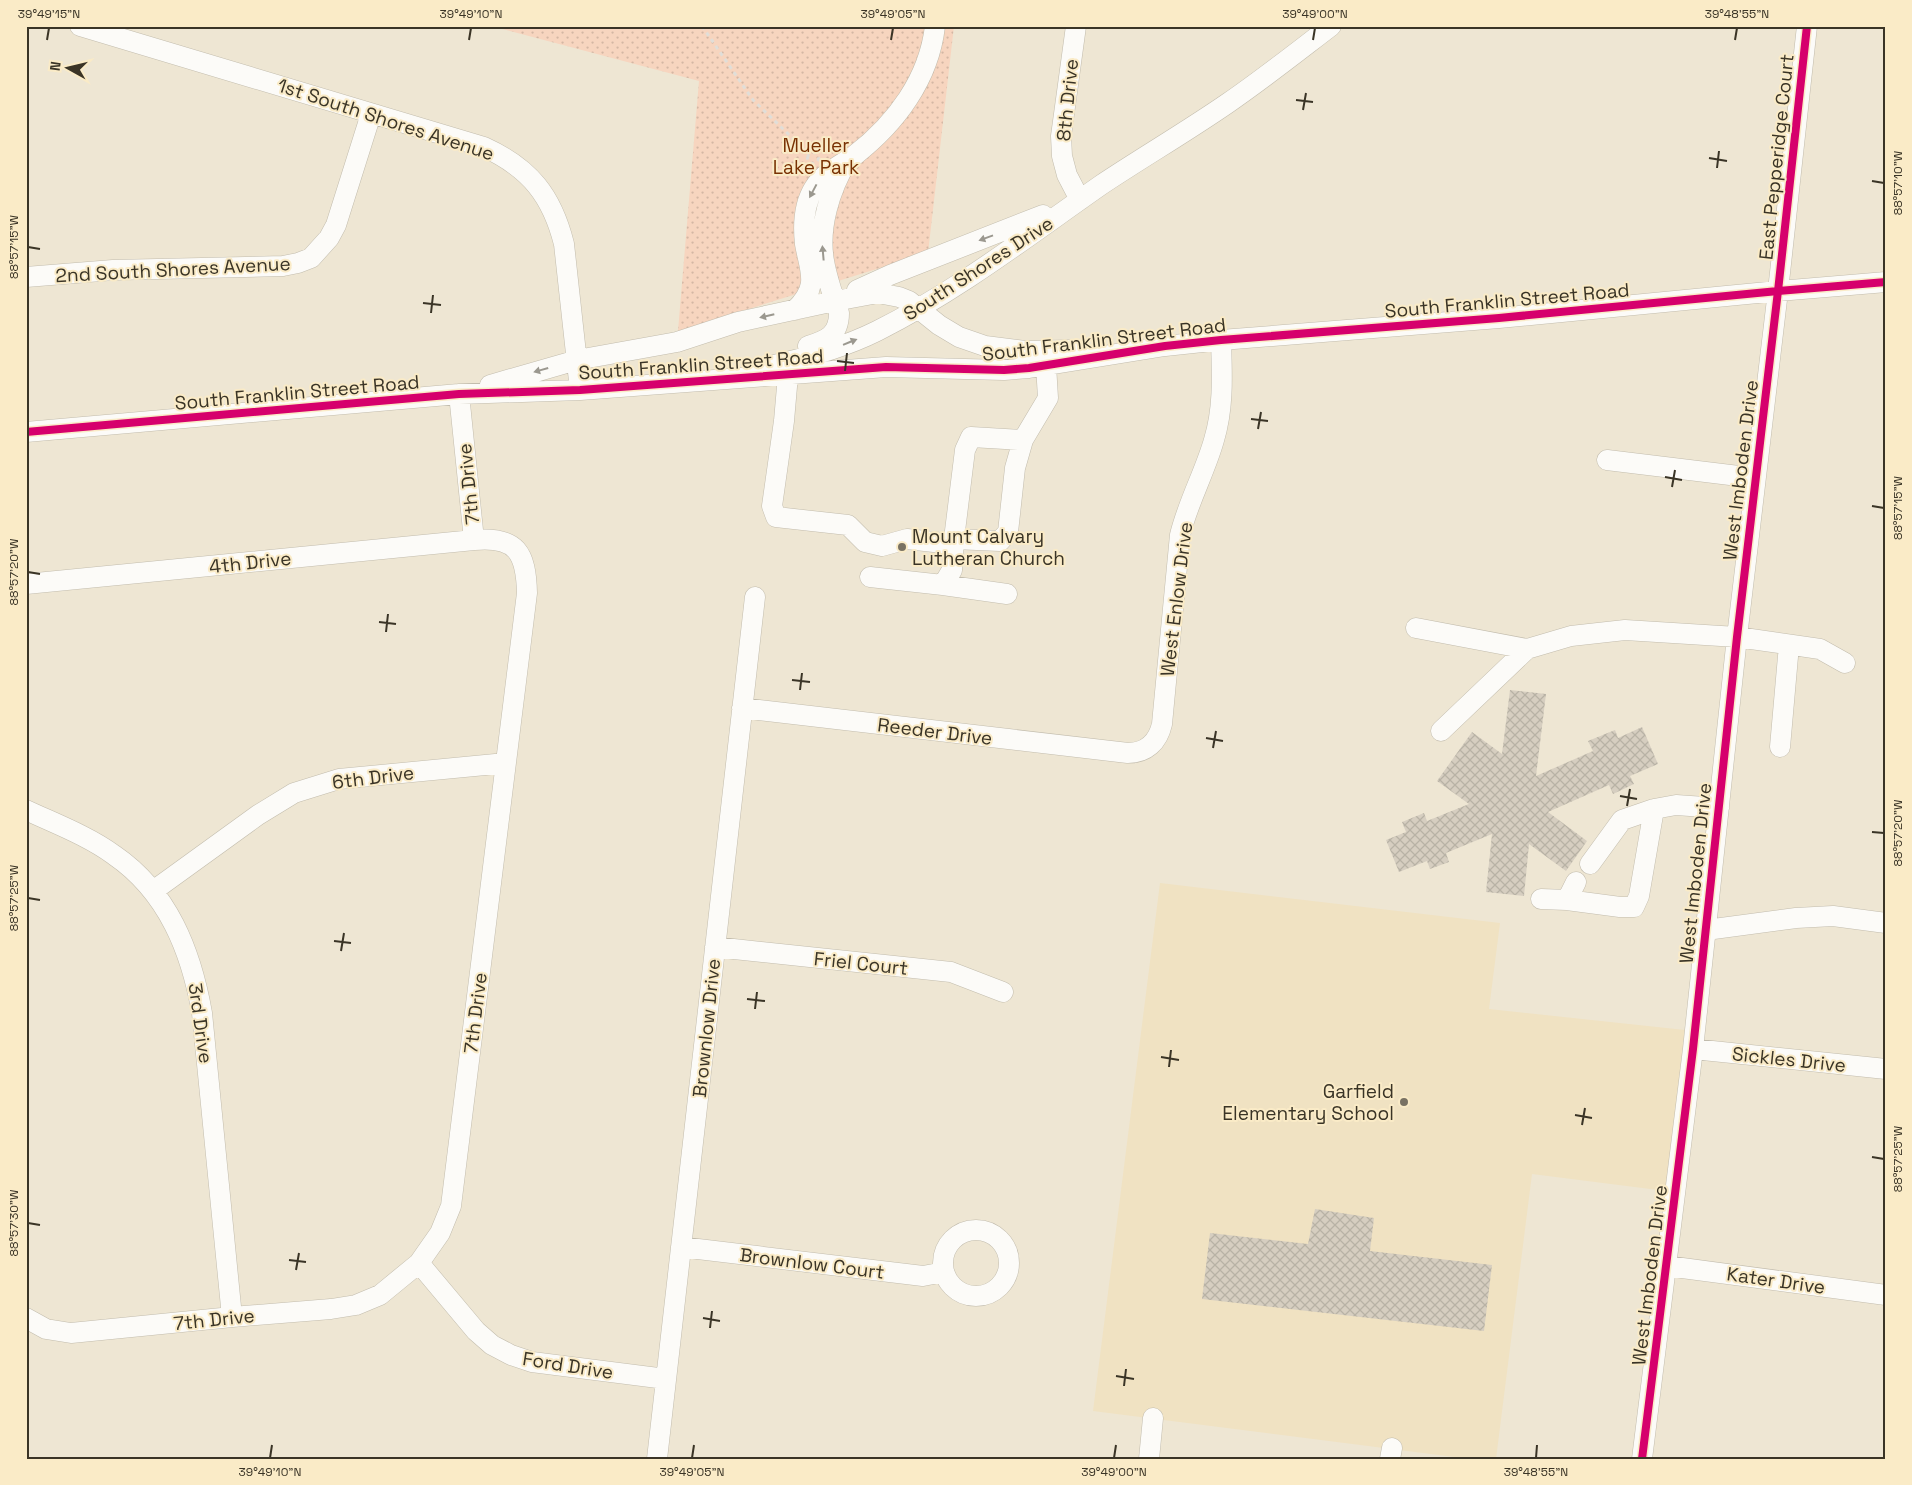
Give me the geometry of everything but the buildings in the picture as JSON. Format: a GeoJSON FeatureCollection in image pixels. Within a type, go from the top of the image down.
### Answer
{"type":"FeatureCollection","features":[{"type":"Feature","properties":{"kind":"street","name":"1st South Shores Avenue"},"geometry":{"type":"LineString","coordinates":[[80,26],[484,147],[498,153],[512,163],[539,186],[548,199],[558,222],[564,244],[580,390]]}},
{"type":"Feature","properties":{"kind":"street"},"geometry":{"type":"LineString","coordinates":[[795,310],[807,297],[812,280],[804,232],[804,221],[809,200],[819,181],[879,136],[904,106],[926,65],[935,26]]}},
{"type":"Feature","properties":{"kind":"street","name":"8th Drive"},"geometry":{"type":"LineString","coordinates":[[1076,26],[1061,136],[1062,156],[1067,175],[1080,200]]}},
{"type":"Feature","properties":{"kind":"street","name":"South Shores Drive"},"geometry":{"type":"LineString","coordinates":[[702,382],[818,354],[876,332],[919,309],[1228,103],[1331,26]]}},
{"type":"Feature","properties":{"kind":"street","name":"East Pepperidge Court"},"geometry":{"type":"LineString","coordinates":[[1778,291],[1807,26]]}},
{"type":"Feature","properties":{"kind":"street","name":"2nd South Shores Avenue"},"geometry":{"type":"LineString","coordinates":[[26,277],[112,270],[268,267],[298,263],[311,258],[329,238],[336,226],[371,114]]}},
{"type":"Feature","properties":{"kind":"street"},"geometry":{"type":"LineString","coordinates":[[702,382],[823,341],[836,329],[839,313],[824,259],[823,235],[832,195],[842,169],[849,160]]}},
{"type":"Feature","properties":{"kind":"street","name":"South Shores Drive"},"geometry":{"type":"LineString","coordinates":[[835,301],[890,275],[1080,200]]}},
{"type":"Feature","properties":{"kind":"street","name":"South Franklin Street Road"},"geometry":{"type":"LineString","coordinates":[[26,432],[459,394],[580,390],[886,367],[977,371],[1004,370],[1165,346],[1221,340],[1499,318],[1886,282]]}},
{"type":"Feature","properties":{"kind":"street"},"geometry":{"type":"LineString","coordinates":[[950,332],[945,324],[942,309],[947,296],[956,286]]}},
{"type":"Feature","properties":{"kind":"street","name":"West Imboden Drive"},"geometry":{"type":"LineString","coordinates":[[1642,1459],[1693,1049],[1737,637],[1778,291]]}},
{"type":"Feature","properties":{"kind":"street","name":"South Franklin Street Road"},"geometry":{"type":"LineString","coordinates":[[459,394],[576,360],[677,342],[738,322],[863,295],[889,294],[909,301],[950,332],[970,342],[1004,350],[1061,351],[1165,346]]}},
{"type":"Feature","properties":{"kind":"street","name":"West Enlow Drive"},"geometry":{"type":"LineString","coordinates":[[1128,753],[1137,752],[1149,747],[1158,737],[1161,729],[1180,535],[1216,432],[1223,383],[1221,340]]}},
{"type":"Feature","properties":{"kind":"street"},"geometry":{"type":"LineString","coordinates":[[788,375],[784,421],[772,506],[776,517],[848,525],[865,542],[882,546],[906,539],[943,543],[954,540],[1000,540],[1008,532],[1015,468],[1023,440],[1048,398],[1046,365]]}},
{"type":"Feature","properties":{"kind":"street","name":"7th Drive"},"geometry":{"type":"LineString","coordinates":[[31,1321],[58,1332],[71,1333],[331,1309],[356,1305],[380,1294],[419,1263],[440,1233],[451,1206],[526,607],[527,579],[520,554],[504,542],[496,539],[474,540],[459,394]]}},
{"type":"Feature","properties":{"kind":"street"},"geometry":{"type":"LineString","coordinates":[[942,585],[952,570],[965,450],[971,437],[1023,440]]}},
{"type":"Feature","properties":{"kind":"street"},"geometry":{"type":"LineString","coordinates":[[1606,460],[1755,478]]}},
{"type":"Feature","properties":{"kind":"street","name":"4th Drive"},"geometry":{"type":"LineString","coordinates":[[26,584],[474,540]]}},
{"type":"Feature","properties":{"kind":"street"},"geometry":{"type":"LineString","coordinates":[[870,577],[1007,594]]}},
{"type":"Feature","properties":{"kind":"street","name":"Brownlow Drive"},"geometry":{"type":"LineString","coordinates":[[658,1459],[755,597]]}},
{"type":"Feature","properties":{"kind":"street"},"geometry":{"type":"LineString","coordinates":[[1416,628],[1527,649],[1572,636],[1625,630],[1737,637],[1820,649],[1845,663]]}},
{"type":"Feature","properties":{"kind":"street"},"geometry":{"type":"LineString","coordinates":[[1780,748],[1789,644]]}},
{"type":"Feature","properties":{"kind":"street"},"geometry":{"type":"LineString","coordinates":[[1441,732],[1527,649]]}},
{"type":"Feature","properties":{"kind":"street","name":"Reeder Drive"},"geometry":{"type":"LineString","coordinates":[[742,708],[1128,753]]}},
{"type":"Feature","properties":{"kind":"street","name":"6th Drive"},"geometry":{"type":"LineString","coordinates":[[153,891],[258,815],[294,794],[339,779],[506,763]]}},
{"type":"Feature","properties":{"kind":"street"},"geometry":{"type":"LineString","coordinates":[[1590,864],[1622,820],[1654,809],[1676,805],[1719,808]]}},
{"type":"Feature","properties":{"kind":"street"},"geometry":{"type":"LineString","coordinates":[[1541,899],[1567,900],[1620,907],[1634,906],[1640,896],[1654,809]]}},
{"type":"Feature","properties":{"kind":"street","name":"3rd Drive"},"geometry":{"type":"LineString","coordinates":[[26,810],[114,854],[131,868],[153,891],[171,917],[181,937],[198,986],[202,1013],[232,1317]]}},
{"type":"Feature","properties":{"kind":"street"},"geometry":{"type":"LineString","coordinates":[[1567,900],[1576,882]]}},
{"type":"Feature","properties":{"kind":"street"},"geometry":{"type":"LineString","coordinates":[[1706,930],[1796,918],[1833,916],[1886,923]]}},
{"type":"Feature","properties":{"kind":"street","name":"Friel Court"},"geometry":{"type":"LineString","coordinates":[[715,947],[951,972],[1003,992]]}},
{"type":"Feature","properties":{"kind":"street","name":"Sickles Drive"},"geometry":{"type":"LineString","coordinates":[[1693,1049],[1886,1069]]}},
{"type":"Feature","properties":{"kind":"street","name":"Brownlow Court"},"geometry":{"type":"LineString","coordinates":[[681,1247],[923,1276],[944,1272]]}},
{"type":"Feature","properties":{"kind":"street","name":"Ford Drive"},"geometry":{"type":"LineString","coordinates":[[419,1263],[476,1331],[492,1345],[510,1354],[532,1362],[666,1379]]}},
{"type":"Feature","properties":{"kind":"street","name":"Kater Drive"},"geometry":{"type":"LineString","coordinates":[[1667,1266],[1886,1295]]}},
{"type":"Feature","properties":{"kind":"street"},"geometry":{"type":"LineString","coordinates":[[1148,1459],[1153,1418]]}},
{"type":"Feature","properties":{"kind":"path"},"geometry":{"type":"LineString","coordinates":[[702,26],[753,100],[809,154]]}},
{"type":"Feature","properties":{"kind":"shaded area","name":"Garfield Elementary School"},"geometry":{"type":"Polygon","coordinates":[[[1160,883],[1500,923],[1489,1009],[1685,1030],[1666,1191],[1532,1174],[1496,1459],[1470,1459],[1093,1411],[1160,883]]]}},
{"type":"Feature","properties":{"kind":"green space","name":"Mueller Lake Park"},"geometry":{"type":"Polygon","coordinates":[[[491,26],[954,26],[928,253],[678,331],[699,81],[491,26]]]}},
{"type":"Feature","properties":{"kind":"cycle path"},"geometry":{"type":"LineString","coordinates":[[1642,1459],[1693,1049],[1737,637],[1807,26]]}},
{"type":"Feature","properties":{"kind":"cycle path"},"geometry":{"type":"LineString","coordinates":[[26,432],[459,394],[580,390],[886,367],[1004,370],[1029,368],[1165,346],[1221,340],[1499,318],[1886,282]]}},
{"type":"Feature","properties":{"kind":"place","name":"Mount Calvary Lutheran Church"},"geometry":{"type":"Point","coordinates":[902,547]}},
{"type":"Feature","properties":{"kind":"place","name":"Garfield Elementary School"},"geometry":{"type":"Point","coordinates":[1404,1102]}}]}
